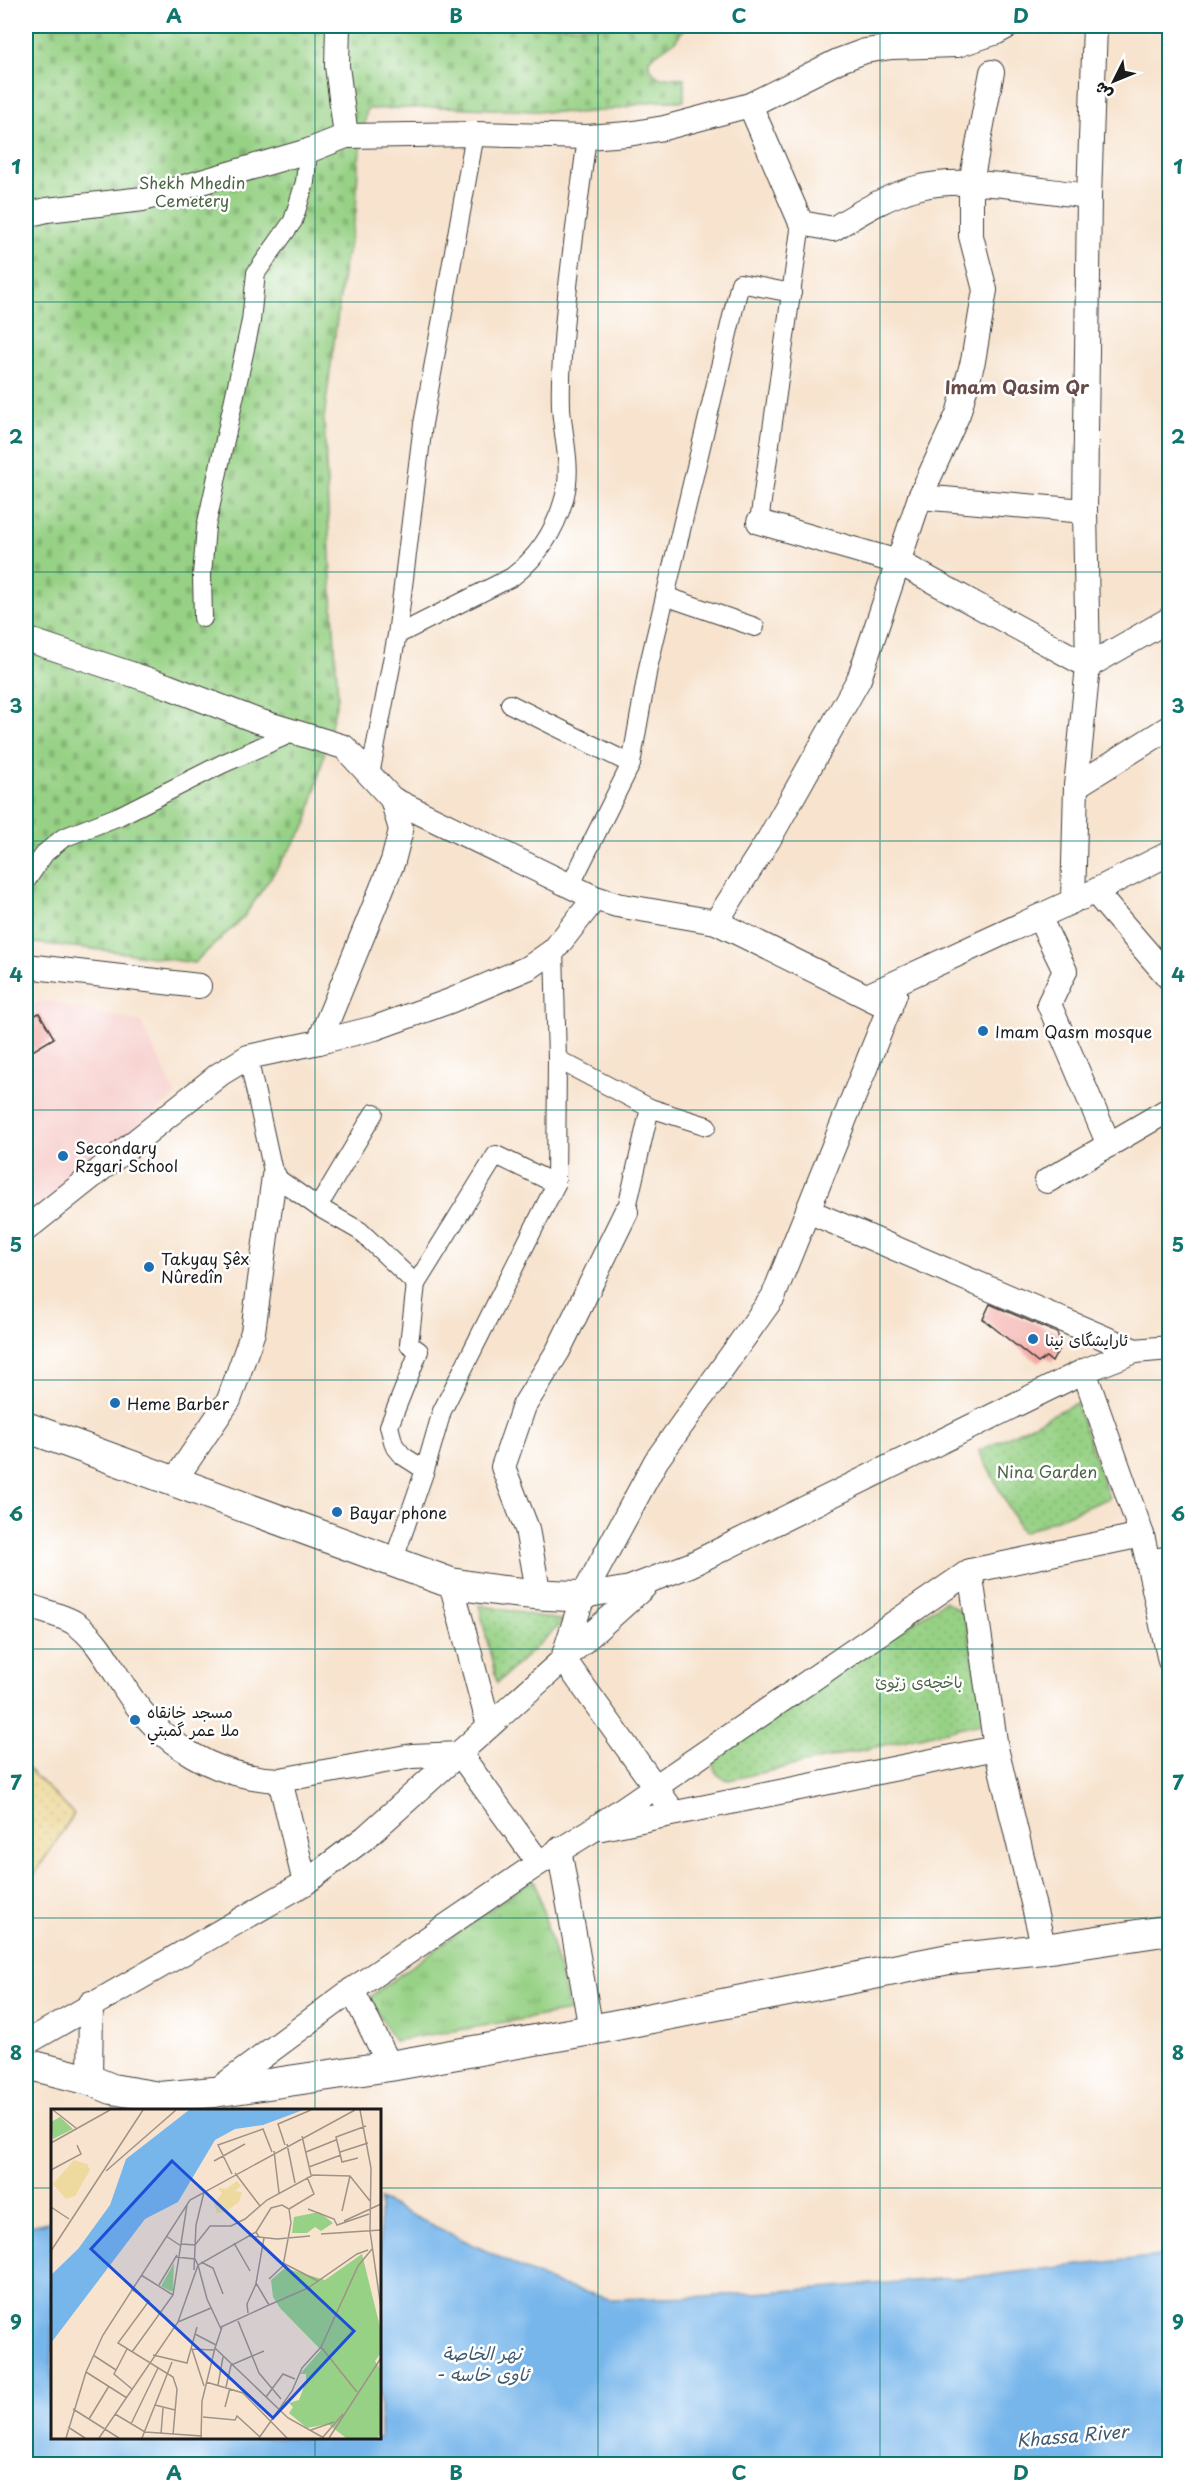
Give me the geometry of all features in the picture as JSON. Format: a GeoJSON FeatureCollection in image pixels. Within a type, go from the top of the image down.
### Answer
{"type":"FeatureCollection","features":[{"type":"Feature","properties":{"kind":"street"},"geometry":{"type":"LineString","coordinates":[[338,26],[337,66],[346,136]]}},
{"type":"Feature","properties":{"kind":"street"},"geometry":{"type":"LineString","coordinates":[[26,215],[47,210],[143,199],[308,151],[346,136],[475,134],[587,138],[664,128],[750,105],[838,61],[865,51],[892,47],[957,45],[1008,26]]}},
{"type":"Feature","properties":{"kind":"street"},"geometry":{"type":"LineString","coordinates":[[1095,26],[1089,196],[1084,511],[1088,666],[1076,786],[1084,897],[1170,979]]}},
{"type":"Feature","properties":{"kind":"street"},"geometry":{"type":"LineString","coordinates":[[716,922],[768,838],[859,679],[920,497],[958,414],[973,361],[985,290],[971,236],[971,183],[992,72]]}},
{"type":"Feature","properties":{"kind":"street"},"geometry":{"type":"LineString","coordinates":[[750,105],[801,223],[759,522],[898,562],[1088,666]]}},
{"type":"Feature","properties":{"kind":"street"},"geometry":{"type":"LineString","coordinates":[[370,775],[397,635],[423,424],[475,134]]}},
{"type":"Feature","properties":{"kind":"street"},"geometry":{"type":"LineString","coordinates":[[397,635],[512,577],[533,559],[554,526],[564,500],[568,457],[560,398],[562,359],[587,138]]}},
{"type":"Feature","properties":{"kind":"street"},"geometry":{"type":"LineString","coordinates":[[203,618],[206,527],[251,321],[256,273],[293,221],[305,182],[308,151]]}},
{"type":"Feature","properties":{"kind":"street"},"geometry":{"type":"LineString","coordinates":[[801,223],[833,229],[883,199],[921,186],[971,183],[1089,196]]}},
{"type":"Feature","properties":{"kind":"street"},"geometry":{"type":"LineString","coordinates":[[570,886],[631,764],[648,668],[740,283],[792,293]]}},
{"type":"Feature","properties":{"kind":"street"},"geometry":{"type":"LineString","coordinates":[[920,497],[1084,511]]}},
{"type":"Feature","properties":{"kind":"street"},"geometry":{"type":"LineString","coordinates":[[665,596],[755,627]]}},
{"type":"Feature","properties":{"kind":"street"},"geometry":{"type":"LineString","coordinates":[[1088,666],[1170,619]]}},
{"type":"Feature","properties":{"kind":"street"},"geometry":{"type":"LineString","coordinates":[[26,639],[167,686],[255,720],[344,747],[392,799],[570,886],[617,905],[716,922],[890,1008]]}},
{"type":"Feature","properties":{"kind":"street"},"geometry":{"type":"LineString","coordinates":[[510,705],[631,764]]}},
{"type":"Feature","properties":{"kind":"street"},"geometry":{"type":"LineString","coordinates":[[1076,786],[1170,727]]}},
{"type":"Feature","properties":{"kind":"street"},"geometry":{"type":"LineString","coordinates":[[26,881],[45,854],[63,838],[119,816],[222,764],[294,732]]}},
{"type":"Feature","properties":{"kind":"street"},"geometry":{"type":"LineString","coordinates":[[319,1042],[393,861],[401,830],[392,799]]}},
{"type":"Feature","properties":{"kind":"street"},"geometry":{"type":"LineString","coordinates":[[867,996],[1084,897],[1170,853]]}},
{"type":"Feature","properties":{"kind":"street"},"geometry":{"type":"LineString","coordinates":[[26,1228],[220,1074],[248,1057],[375,1028],[450,1001],[530,967],[554,950],[596,898]]}},
{"type":"Feature","properties":{"kind":"street"},"geometry":{"type":"LineString","coordinates":[[1039,917],[1065,971],[1049,1004],[1110,1144]]}},
{"type":"Feature","properties":{"kind":"street"},"geometry":{"type":"LineString","coordinates":[[393,1562],[425,1470],[442,1411],[556,1184],[557,1059],[554,950]]}},
{"type":"Feature","properties":{"kind":"street"},"geometry":{"type":"LineString","coordinates":[[26,966],[200,986]]}},
{"type":"Feature","properties":{"kind":"street"},"geometry":{"type":"LineString","coordinates":[[563,1658],[583,1596],[656,1461],[773,1298],[900,981]]}},
{"type":"Feature","properties":{"kind":"street"},"geometry":{"type":"LineString","coordinates":[[174,1481],[229,1400],[253,1332],[274,1176],[248,1057]]}},
{"type":"Feature","properties":{"kind":"street"},"geometry":{"type":"LineString","coordinates":[[557,1059],[650,1108],[707,1126]]}},
{"type":"Feature","properties":{"kind":"street"},"geometry":{"type":"LineString","coordinates":[[539,1596],[527,1529],[503,1467],[524,1406],[558,1352],[626,1212],[650,1108]]}},
{"type":"Feature","properties":{"kind":"street"},"geometry":{"type":"LineString","coordinates":[[1047,1181],[1170,1109]]}},
{"type":"Feature","properties":{"kind":"street"},"geometry":{"type":"LineString","coordinates":[[318,1207],[374,1113]]}},
{"type":"Feature","properties":{"kind":"street"},"geometry":{"type":"LineString","coordinates":[[425,1470],[404,1456],[394,1445],[389,1426],[419,1351],[409,1344],[416,1284],[496,1155],[556,1184]]}},
{"type":"Feature","properties":{"kind":"street"},"geometry":{"type":"LineString","coordinates":[[274,1176],[318,1207],[360,1231],[416,1284]]}},
{"type":"Feature","properties":{"kind":"street"},"geometry":{"type":"LineString","coordinates":[[808,1211],[1135,1351]]}},
{"type":"Feature","properties":{"kind":"street"},"geometry":{"type":"LineString","coordinates":[[28,1425],[451,1583],[539,1596],[583,1596],[610,1593],[650,1581],[737,1543],[1083,1371],[1135,1351],[1170,1348]]}},
{"type":"Feature","properties":{"kind":"street"},"geometry":{"type":"LineString","coordinates":[[1083,1371],[1142,1535],[1159,1560],[1170,1661]]}},
{"type":"Feature","properties":{"kind":"street"},"geometry":{"type":"LineString","coordinates":[[214,2092],[352,1990],[560,1849],[591,1831],[970,1572],[1142,1535]]}},
{"type":"Feature","properties":{"kind":"street"},"geometry":{"type":"LineString","coordinates":[[970,1572],[996,1748],[1044,1949]]}},
{"type":"Feature","properties":{"kind":"street"},"geometry":{"type":"LineString","coordinates":[[26,2043],[91,2003],[305,1883],[366,1837],[650,1581]]}},
{"type":"Feature","properties":{"kind":"street"},"geometry":{"type":"LineString","coordinates":[[451,1583],[489,1726]]}},
{"type":"Feature","properties":{"kind":"street"},"geometry":{"type":"LineString","coordinates":[[26,1605],[61,1617],[81,1629],[100,1651],[144,1715],[184,1751],[215,1768],[261,1780],[280,1780],[412,1756],[460,1754]]}},
{"type":"Feature","properties":{"kind":"street"},"geometry":{"type":"LineString","coordinates":[[563,1658],[674,1813]]}},
{"type":"Feature","properties":{"kind":"street"},"geometry":{"type":"LineString","coordinates":[[591,1831],[996,1748]]}},
{"type":"Feature","properties":{"kind":"street"},"geometry":{"type":"LineString","coordinates":[[460,1754],[539,1863]]}},
{"type":"Feature","properties":{"kind":"street"},"geometry":{"type":"LineString","coordinates":[[280,1780],[305,1883]]}},
{"type":"Feature","properties":{"kind":"street"},"geometry":{"type":"LineString","coordinates":[[560,1849],[591,2030]]}},
{"type":"Feature","properties":{"kind":"street"},"geometry":{"type":"LineString","coordinates":[[26,2064],[90,2080],[112,2089],[159,2097],[214,2092],[390,2066],[591,2030],[949,1959],[1044,1949],[1170,1930]]}},
{"type":"Feature","properties":{"kind":"street"},"geometry":{"type":"LineString","coordinates":[[352,1990],[390,2066]]}},
{"type":"Feature","properties":{"kind":"street"},"geometry":{"type":"LineString","coordinates":[[90,2080],[91,2003]]}},
{"type":"Feature","properties":{"kind":"shaded area","name":"Secondary Rzgari School"},"geometry":{"type":"Polygon","coordinates":[[[45,1001],[141,1022],[176,1095],[26,1216],[26,1007],[45,1001]]]}},
{"type":"Feature","properties":{"kind":"green space","name":"Shekh Mhedin Cemetery"},"geometry":{"type":"Polygon","coordinates":[[[26,26],[686,26],[675,41],[649,59],[649,67],[658,77],[684,78],[684,101],[655,101],[610,110],[577,113],[447,107],[367,109],[358,165],[356,212],[343,273],[324,418],[338,697],[307,824],[243,918],[194,963],[26,942],[26,26]]]}},
{"type":"Feature","properties":{"kind":"green space","name":"Nina Garden"},"geometry":{"type":"Polygon","coordinates":[[[1076,1403],[1109,1498],[1022,1533],[979,1451],[1076,1403]]]}},
{"type":"Feature","properties":{"kind":"green space","name":"باخچەی زێوێ"},"geometry":{"type":"Polygon","coordinates":[[[945,1601],[962,1613],[966,1621],[986,1722],[729,1780],[721,1777],[716,1771],[713,1764],[714,1755],[945,1601]]]}},
{"type":"Feature","properties":{"kind":"green space"},"geometry":{"type":"Polygon","coordinates":[[[479,1605],[564,1621],[497,1683],[479,1605]]]}},
{"type":"Feature","properties":{"kind":"green space"},"geometry":{"type":"Polygon","coordinates":[[[531,1880],[535,1881],[570,2011],[394,2041],[370,1998],[371,1996],[531,1880]]]}},
{"type":"Feature","properties":{"kind":"sand"},"geometry":{"type":"Polygon","coordinates":[[[26,1767],[74,1814],[26,1887],[26,1767]]]}},
{"type":"Feature","properties":{"kind":"water","name":"نهر الخاصة - ئاوی خاسە"},"geometry":{"type":"Polygon","coordinates":[[[381,2200],[553,2283],[610,2299],[704,2297],[991,2275],[1169,2255],[1169,2464],[26,2464],[26,2227],[51,2221],[51,2439],[381,2439],[381,2200]]]}},
{"type":"Feature","properties":{"kind":"building"},"geometry":{"type":"Polygon","coordinates":[[[39,1013],[54,1038],[26,1055],[26,1020],[39,1013]]]}},
{"type":"Feature","properties":{"kind":"building","name":"ئارایشگای نینا"},"geometry":{"type":"Polygon","coordinates":[[[990,1304],[1057,1333],[1061,1345],[1052,1362],[1046,1357],[1038,1363],[983,1319],[990,1304]]]}},
{"type":"Feature","properties":{"kind":"place","name":"Imam Qasm mosque"},"geometry":{"type":"Point","coordinates":[983,1031]}},
{"type":"Feature","properties":{"kind":"place","name":"Secondary Rzgari School"},"geometry":{"type":"Point","coordinates":[63,1156]}},
{"type":"Feature","properties":{"kind":"place","name":"Takyay Şêx Nûredîn"},"geometry":{"type":"Point","coordinates":[149,1267]}},
{"type":"Feature","properties":{"kind":"place","name":"ئارایشگای نینا"},"geometry":{"type":"Point","coordinates":[1033,1339]}},
{"type":"Feature","properties":{"kind":"place","name":"Heme Barber"},"geometry":{"type":"Point","coordinates":[115,1403]}},
{"type":"Feature","properties":{"kind":"place","name":"Bayar phone"},"geometry":{"type":"Point","coordinates":[337,1512]}},
{"type":"Feature","properties":{"kind":"place","name":"مسجد خانقاه ملا عمر گمبتي"},"geometry":{"type":"Point","coordinates":[135,1720]}},
{"type":"Feature","properties":{"kind":"district","name":"Imam Qasim Qr"},"geometry":{"type":"Point","coordinates":[1017,386]}},
{"type":"Feature","properties":{"kind":"water label","name":"Khassa River"},"geometry":{"type":"Point","coordinates":[1072,2435]}}]}
